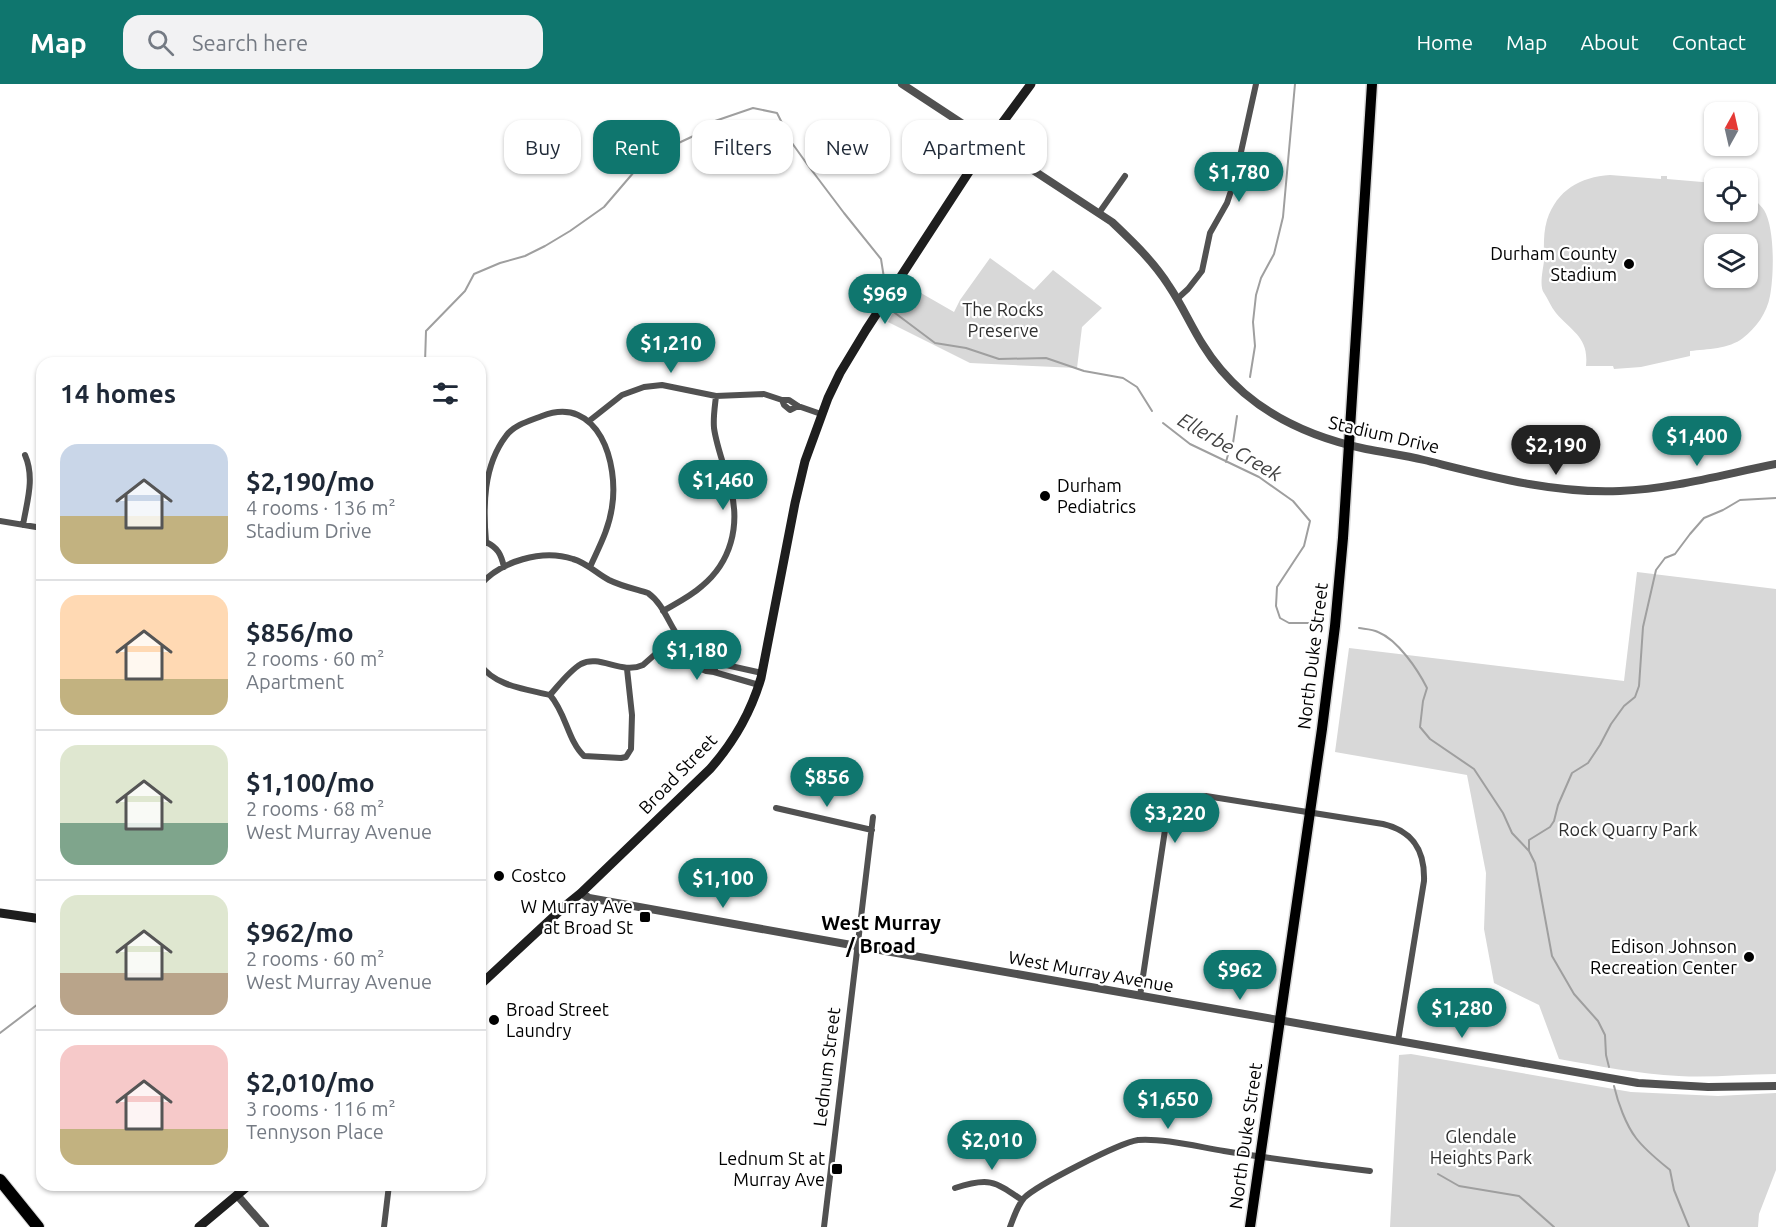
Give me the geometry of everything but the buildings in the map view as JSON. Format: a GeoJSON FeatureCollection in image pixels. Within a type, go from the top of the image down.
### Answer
{"type":"FeatureCollection","features":[{"type":"Feature","properties":{"kind":"highway","name":"North Duke Street"},"geometry":{"type":"LineString","coordinates":[[1250,1227],[1335,626],[1372,84]]}},
{"type":"Feature","properties":{"kind":"highway"},"geometry":{"type":"LineString","coordinates":[[0,1180],[38,1227]]}},
{"type":"Feature","properties":{"kind":"main road","name":"Broad Street"},"geometry":{"type":"LineString","coordinates":[[1004,120],[1031,84]]}},
{"type":"Feature","properties":{"kind":"main road","name":"Broad Street"},"geometry":{"type":"LineString","coordinates":[[486,979],[581,893],[720,758],[743,725],[759,685],[795,503],[821,414],[840,373],[968,174]]}},
{"type":"Feature","properties":{"kind":"main road"},"geometry":{"type":"LineString","coordinates":[[0,913],[36,918]]}},
{"type":"Feature","properties":{"kind":"main road"},"geometry":{"type":"LineString","coordinates":[[199,1227],[242,1191]]}},
{"type":"Feature","properties":{"kind":"street","name":"Stadium Drive"},"geometry":{"type":"LineString","coordinates":[[902,84],[957,120]]}},
{"type":"Feature","properties":{"kind":"street"},"geometry":{"type":"LineString","coordinates":[[1177,299],[1188,290],[1202,271],[1210,233],[1227,203],[1235,179],[1256,84]]}},
{"type":"Feature","properties":{"kind":"street","name":"Stadium Drive"},"geometry":{"type":"LineString","coordinates":[[1039,174],[1112,222],[1142,250],[1177,299],[1203,346],[1223,372],[1245,394],[1268,410],[1314,434],[1349,445],[1412,457],[1526,484],[1586,491],[1652,488],[1776,464]]}},
{"type":"Feature","properties":{"kind":"street"},"geometry":{"type":"LineString","coordinates":[[1099,213],[1125,176]]}},
{"type":"Feature","properties":{"kind":"street"},"geometry":{"type":"LineString","coordinates":[[589,421],[622,395],[644,387],[671,386],[716,396],[757,393],[789,400],[798,406],[821,414]]}},
{"type":"Feature","properties":{"kind":"street"},"geometry":{"type":"LineString","coordinates":[[663,611],[689,596],[715,574],[733,538],[734,501],[714,429],[716,396]]}},
{"type":"Feature","properties":{"kind":"street"},"geometry":{"type":"LineString","coordinates":[[486,486],[500,445],[509,432],[519,425],[553,413],[573,414],[589,421],[597,428],[604,443],[612,472],[613,497],[607,530],[590,567]]}},
{"type":"Feature","properties":{"kind":"street"},"geometry":{"type":"LineString","coordinates":[[23,525],[31,476],[25,455]]}},
{"type":"Feature","properties":{"kind":"street"},"geometry":{"type":"LineString","coordinates":[[0,521],[36,527]]}},
{"type":"Feature","properties":{"kind":"street"},"geometry":{"type":"LineString","coordinates":[[486,542],[499,550],[504,567]]}},
{"type":"Feature","properties":{"kind":"street"},"geometry":{"type":"LineString","coordinates":[[486,579],[504,567],[528,558],[548,556],[573,559],[617,584],[648,593],[657,601],[687,648],[707,664],[717,663],[762,673]]}},
{"type":"Feature","properties":{"kind":"street"},"geometry":{"type":"LineString","coordinates":[[550,695],[573,670],[582,664],[590,661],[627,669],[643,664],[677,635]]}},
{"type":"Feature","properties":{"kind":"street"},"geometry":{"type":"LineString","coordinates":[[687,648],[698,650],[717,663]]}},
{"type":"Feature","properties":{"kind":"street"},"geometry":{"type":"LineString","coordinates":[[687,648],[688,659],[700,669],[759,685]]}},
{"type":"Feature","properties":{"kind":"street"},"geometry":{"type":"LineString","coordinates":[[700,669],[704,662]]}},
{"type":"Feature","properties":{"kind":"street"},"geometry":{"type":"LineString","coordinates":[[714,672],[717,663]]}},
{"type":"Feature","properties":{"kind":"street"},"geometry":{"type":"LineString","coordinates":[[486,670],[494,678],[550,695],[561,710],[577,749],[584,756],[621,758],[626,757],[631,749],[632,715],[627,669]]}},
{"type":"Feature","properties":{"kind":"street"},"geometry":{"type":"LineString","coordinates":[[1140,996],[1165,830],[1170,814],[1175,808],[1192,798],[1206,796],[1309,812],[1395,827],[1408,835],[1419,849],[1424,867],[1424,881],[1398,1041]]}},
{"type":"Feature","properties":{"kind":"street"},"geometry":{"type":"LineString","coordinates":[[776,808],[872,830]]}},
{"type":"Feature","properties":{"kind":"street","name":"Lednum Street"},"geometry":{"type":"LineString","coordinates":[[824,1227],[873,817]]}},
{"type":"Feature","properties":{"kind":"street","name":"West Murray Avenue"},"geometry":{"type":"LineString","coordinates":[[581,893],[589,898],[1644,1084],[1776,1086]]}},
{"type":"Feature","properties":{"kind":"street"},"geometry":{"type":"LineString","coordinates":[[1010,1227],[1022,1200],[1041,1186],[1120,1146],[1137,1141],[1158,1141],[1370,1171]]}},
{"type":"Feature","properties":{"kind":"street"},"geometry":{"type":"LineString","coordinates":[[955,1188],[986,1182],[1003,1186],[1022,1200]]}},
{"type":"Feature","properties":{"kind":"street"},"geometry":{"type":"LineString","coordinates":[[384,1227],[388,1191]]}},
{"type":"Feature","properties":{"kind":"street"},"geometry":{"type":"LineString","coordinates":[[237,1195],[265,1227]]}},
{"type":"Feature","properties":{"kind":"green space","name":"Durham County Stadium"},"geometry":{"type":"Polygon","coordinates":[[[1610,175],[1661,179],[1661,176],[1667,176],[1667,179],[1704,182],[1704,222],[1758,222],[1758,203],[1761,206],[1768,218],[1772,240],[1771,287],[1769,302],[1764,314],[1748,334],[1731,344],[1690,351],[1690,356],[1641,367],[1614,369],[1613,366],[1586,366],[1585,348],[1582,341],[1551,306],[1543,290],[1542,282],[1544,235],[1551,210],[1563,193],[1589,179],[1610,175]]]}},
{"type":"Feature","properties":{"kind":"green space","name":"The Rocks Preserve"},"geometry":{"type":"Polygon","coordinates":[[[990,258],[1034,290],[1053,270],[1102,308],[1082,327],[1077,368],[970,363],[888,322],[907,285],[954,312],[990,258]]]}},
{"type":"Feature","properties":{"kind":"green space","name":"Rock Quarry Park"},"geometry":{"type":"Polygon","coordinates":[[[1637,572],[1776,589],[1776,1074],[1703,1077],[1664,1075],[1559,1059],[1539,1005],[1494,983],[1484,929],[1486,873],[1467,775],[1335,752],[1349,648],[1624,681],[1637,572]]]}},
{"type":"Feature","properties":{"kind":"green space","name":"Glendale Heights Park"},"geometry":{"type":"Polygon","coordinates":[[[1411,1054],[1631,1092],[1718,1096],[1776,1093],[1776,1170],[1759,1214],[1758,1227],[1390,1227],[1399,1055],[1411,1054]]]}},
{"type":"Feature","properties":{"kind":"waterway"},"geometry":{"type":"LineString","coordinates":[[1250,377],[1255,346],[1253,322],[1256,295],[1261,278],[1274,254],[1283,217],[1295,84]]}},
{"type":"Feature","properties":{"kind":"waterway","name":"Ellerbe Creek"},"geometry":{"type":"LineString","coordinates":[[425,357],[426,331],[465,291],[474,274],[525,256],[570,231],[604,207],[652,151],[670,147],[702,132],[715,121],[753,108],[777,113],[792,143],[881,259],[884,278]]}},
{"type":"Feature","properties":{"kind":"waterway","name":"Ellerbe Creek"},"geometry":{"type":"LineString","coordinates":[[895,313],[935,343],[966,348],[999,359],[1046,358],[1084,371],[1123,378],[1137,387],[1152,411]]}},
{"type":"Feature","properties":{"kind":"waterway"},"geometry":{"type":"LineString","coordinates":[[1226,462],[1233,443],[1237,416]]}},
{"type":"Feature","properties":{"kind":"waterway","name":"Ellerbe Creek"},"geometry":{"type":"LineString","coordinates":[[1163,423],[1190,444],[1259,477],[1293,501],[1310,521],[1304,546],[1277,587],[1276,606],[1280,618],[1289,623],[1315,623]]}},
{"type":"Feature","properties":{"kind":"waterway"},"geometry":{"type":"LineString","coordinates":[[1529,851],[1529,840],[1550,827],[1554,821],[1558,805],[1572,773],[1588,763],[1611,724],[1624,706],[1635,697],[1639,686],[1643,627],[1656,570],[1665,558],[1675,554],[1704,518],[1740,500],[1776,498]]}},
{"type":"Feature","properties":{"kind":"waterway","name":"Ellerbe Creek"},"geometry":{"type":"LineString","coordinates":[[1359,628],[1373,630],[1385,636],[1407,656],[1427,688],[1420,727],[1430,739],[1474,769],[1503,813],[1512,833],[1529,851],[1535,863],[1552,956],[1574,994],[1598,1021],[1605,1035],[1609,1067]]}},
{"type":"Feature","properties":{"kind":"waterway","name":"Ellerbe Creek"},"geometry":{"type":"LineString","coordinates":[[0,1033],[36,1006]]}},
{"type":"Feature","properties":{"kind":"waterway","name":"Ellerbe Creek"},"geometry":{"type":"LineString","coordinates":[[1614,1086],[1632,1133],[1670,1170],[1674,1190],[1689,1227]]}},
{"type":"Feature","properties":{"kind":"waterway"},"geometry":{"type":"LineString","coordinates":[[1438,1174],[1459,1186],[1519,1196],[1554,1227]]}},
{"type":"Feature","properties":{"kind":"place","name":"Durham County Stadium"},"geometry":{"type":"Point","coordinates":[1629,264]}},
{"type":"Feature","properties":{"kind":"place","name":"Durham Pediatrics"},"geometry":{"type":"Point","coordinates":[1045,496]}},
{"type":"Feature","properties":{"kind":"place","name":"Costco"},"geometry":{"type":"Point","coordinates":[499,876]}},
{"type":"Feature","properties":{"kind":"place","name":"W Murray Ave at Broad St"},"geometry":{"type":"Point","coordinates":[645,917]}},
{"type":"Feature","properties":{"kind":"place","name":"Edison Johnson Recreation Center"},"geometry":{"type":"Point","coordinates":[1749,957]}},
{"type":"Feature","properties":{"kind":"place","name":"Broad Street Laundry"},"geometry":{"type":"Point","coordinates":[494,1020]}},
{"type":"Feature","properties":{"kind":"place","name":"Lednum St at Murray Ave"},"geometry":{"type":"Point","coordinates":[837,1169]}},
{"type":"Feature","properties":{"kind":"district","name":"West Murray / Broad"},"geometry":{"type":"Point","coordinates":[881,934]}}]}
